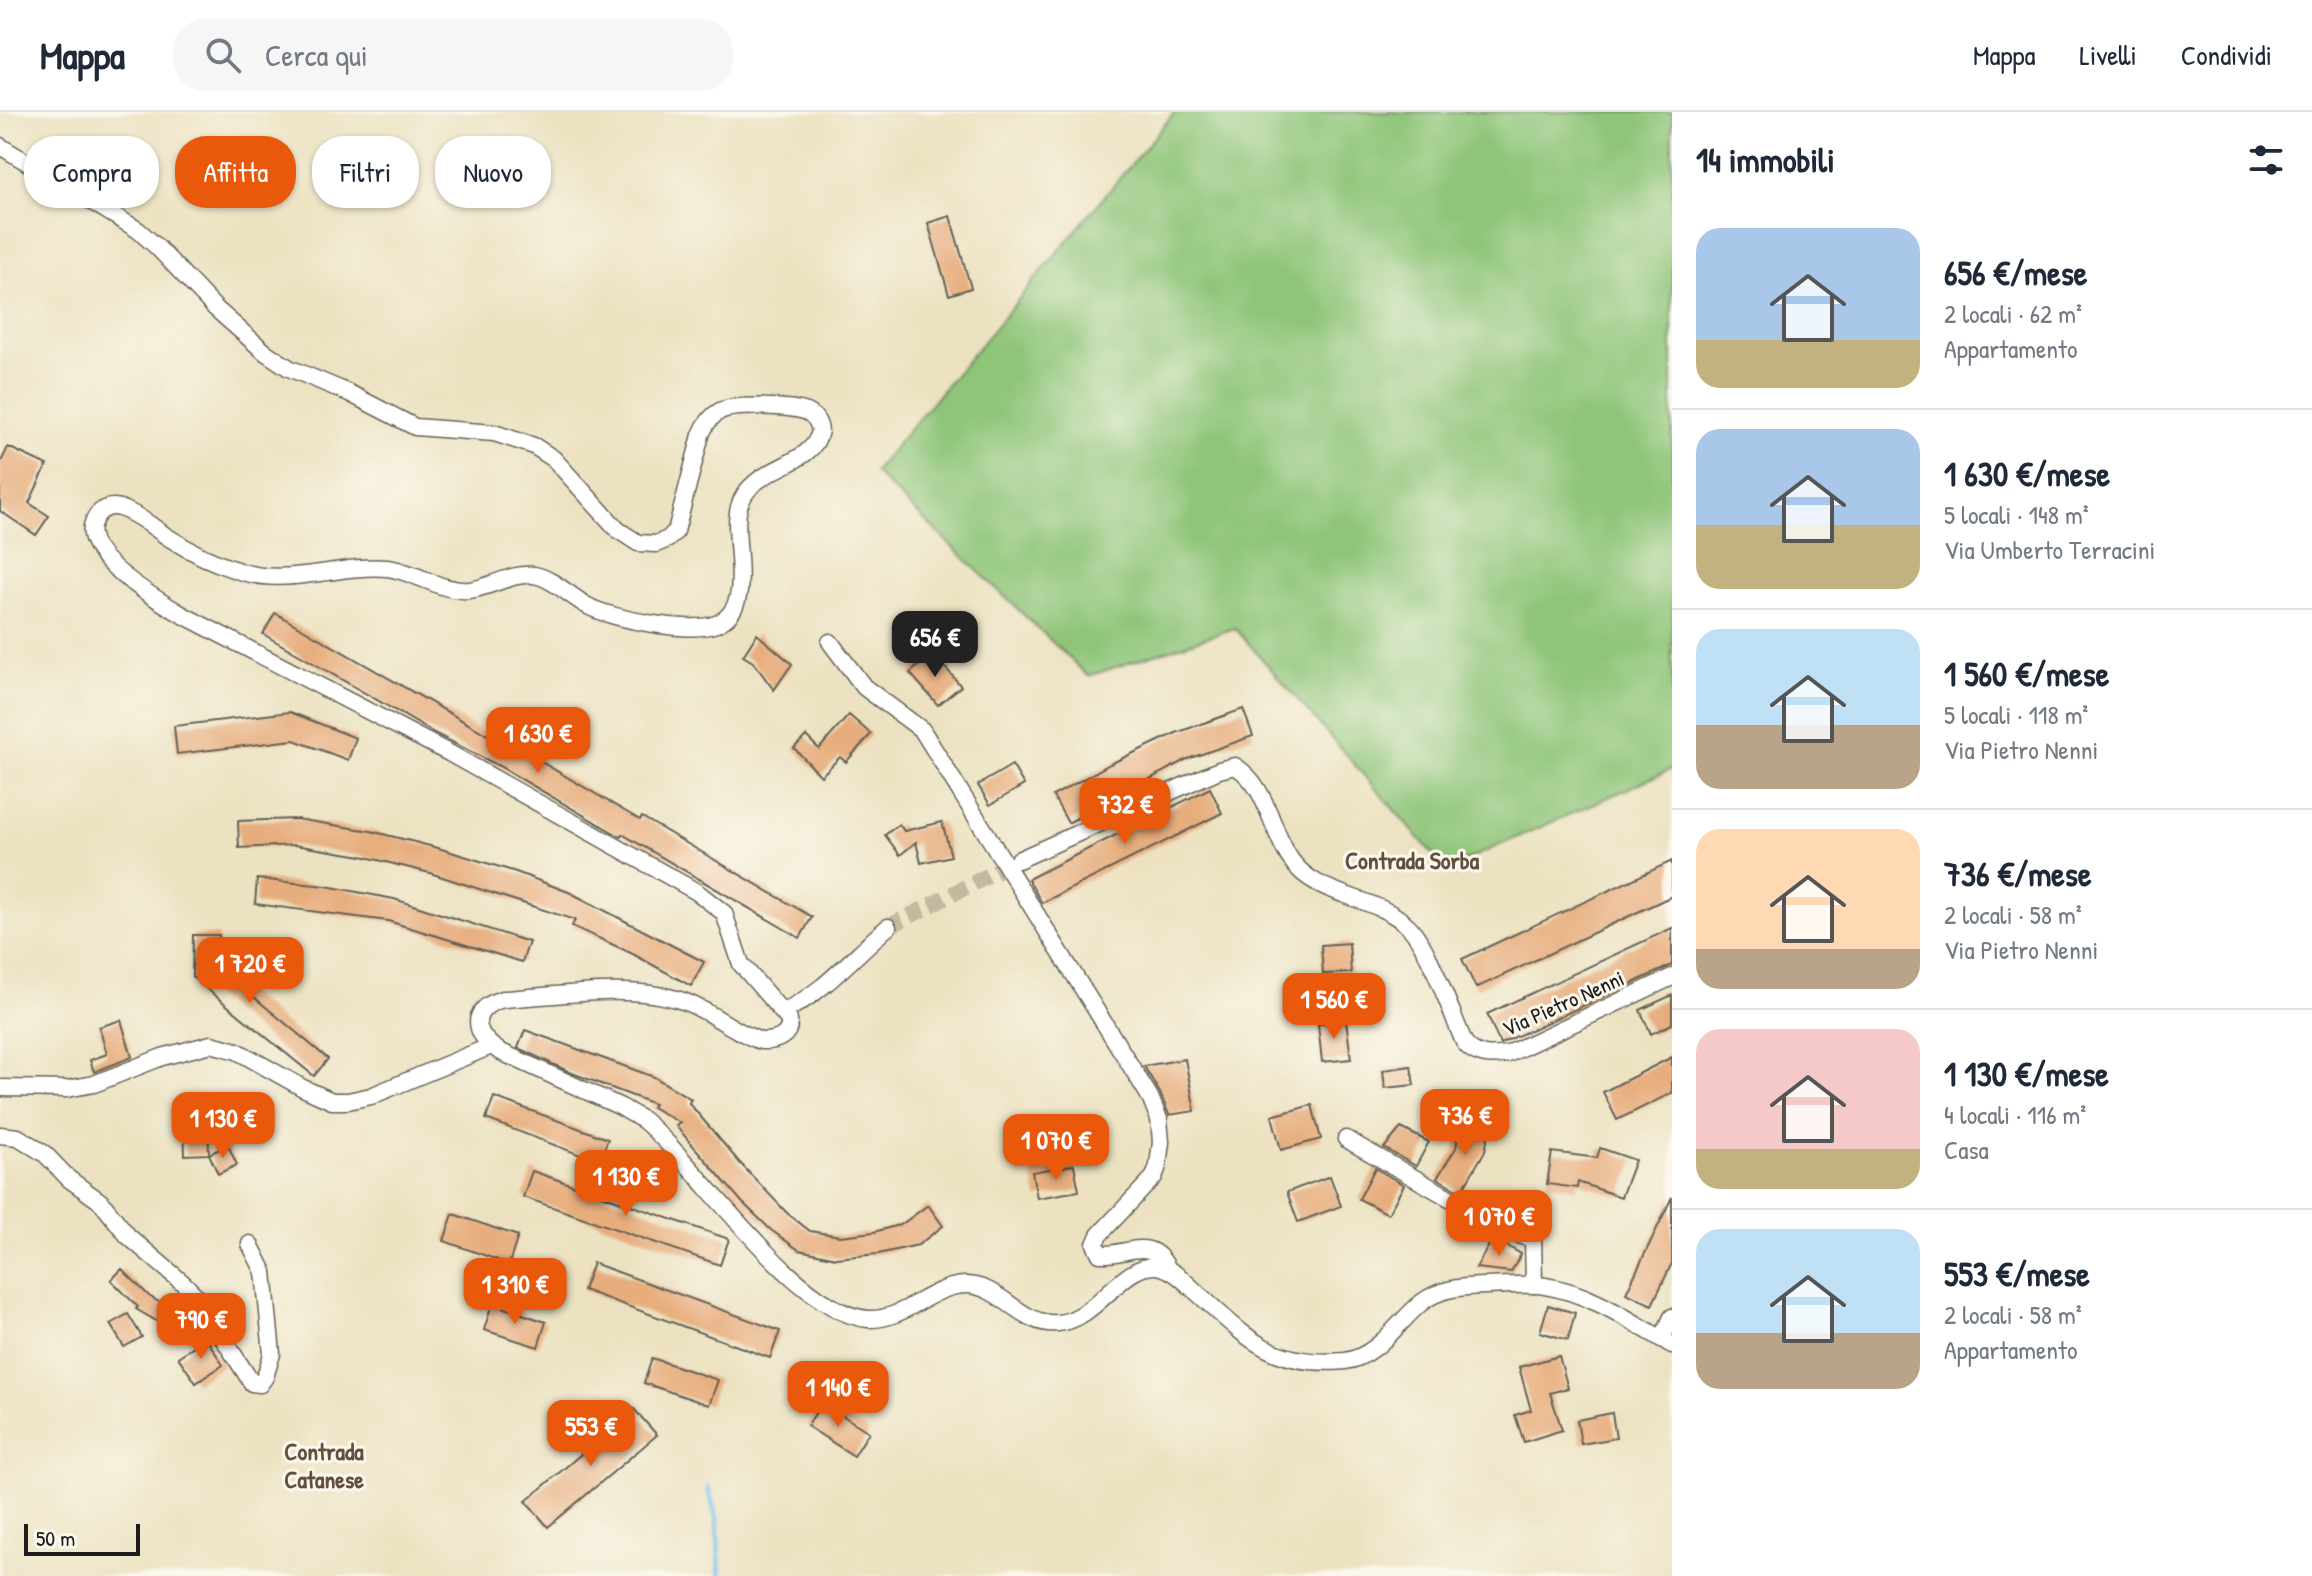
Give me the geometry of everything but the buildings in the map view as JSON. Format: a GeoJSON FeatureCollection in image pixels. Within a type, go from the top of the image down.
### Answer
{"type":"FeatureCollection","features":[{"type":"Feature","properties":{"kind":"street"},"geometry":{"type":"LineString","coordinates":[[0,146],[138,230],[215,308],[281,363],[415,427],[494,433],[534,446],[554,459],[618,530],[638,543],[664,542],[676,531],[701,435],[718,412],[734,407],[797,410],[813,416],[820,426],[819,437],[812,448],[761,477],[742,499],[737,518],[738,599],[726,618],[707,627],[655,624],[612,617],[535,575],[461,590],[388,568],[350,568],[281,575],[246,573],[181,545],[126,510],[110,507],[96,517],[92,528],[93,541],[113,565],[170,607],[498,780],[710,900],[728,920],[745,969],[784,1011],[790,1024],[788,1033],[765,1042],[691,1004],[654,994],[621,993],[503,999],[485,1007],[478,1021],[480,1036],[491,1046],[517,1060],[643,1120],[765,1251],[830,1304],[853,1315],[876,1319],[894,1315],[948,1288],[964,1285],[987,1290],[1037,1321],[1061,1323],[1089,1311],[1136,1271],[1154,1266],[1168,1269]]}},
{"type":"Feature","properties":{"kind":"street"},"geometry":{"type":"LineString","coordinates":[[830,642],[864,687],[922,730],[929,739],[1150,1097],[1159,1119],[1161,1142],[1158,1166],[1154,1177],[1099,1235],[1095,1244],[1100,1254],[1131,1249],[1150,1250],[1256,1344],[1285,1356],[1312,1361],[1347,1361],[1362,1356],[1415,1308],[1440,1291],[1469,1287],[1534,1285],[1565,1290],[1667,1342],[1672,1317]]}},
{"type":"Feature","properties":{"kind":"street","name":"Via Pietro Nenni"},"geometry":{"type":"LineString","coordinates":[[1018,860],[1219,770],[1235,766],[1253,780],[1291,861],[1325,886],[1373,903],[1398,917],[1418,935],[1464,1042],[1475,1051],[1492,1056],[1508,1054],[1672,977]]}},
{"type":"Feature","properties":{"kind":"street"},"geometry":{"type":"LineString","coordinates":[[784,1011],[817,993],[888,927]]}},
{"type":"Feature","properties":{"kind":"street"},"geometry":{"type":"LineString","coordinates":[[0,1088],[67,1089],[94,1084],[162,1057],[211,1044],[237,1051],[332,1101],[348,1101],[371,1096],[491,1046]]}},
{"type":"Feature","properties":{"kind":"street"},"geometry":{"type":"LineString","coordinates":[[0,1135],[18,1137],[45,1154],[69,1179],[101,1202],[128,1236],[161,1261],[195,1295],[252,1383],[260,1384],[272,1354],[264,1272],[250,1244]]}},
{"type":"Feature","properties":{"kind":"street"},"geometry":{"type":"LineString","coordinates":[[1346,1139],[1511,1233],[1533,1239],[1534,1285]]}},
{"type":"Feature","properties":{"kind":"green space"},"geometry":{"type":"Polygon","coordinates":[[[1175,112],[1672,112],[1672,769],[1446,869],[1235,628],[1088,676],[874,472],[1175,112]]]}},
{"type":"Feature","properties":{"kind":"waterway"},"geometry":{"type":"LineString","coordinates":[[708,1488],[717,1520],[720,1576]]}},
{"type":"Feature","properties":{"kind":"tunnel"},"geometry":{"type":"LineString","coordinates":[[888,927],[1017,861]]}},
{"type":"Feature","properties":{"kind":"district","name":"Contrada Sorba"},"geometry":{"type":"Point","coordinates":[1412,861]}},
{"type":"Feature","properties":{"kind":"district","name":"Contrada Catanese"},"geometry":{"type":"Point","coordinates":[324,1466]}}]}
